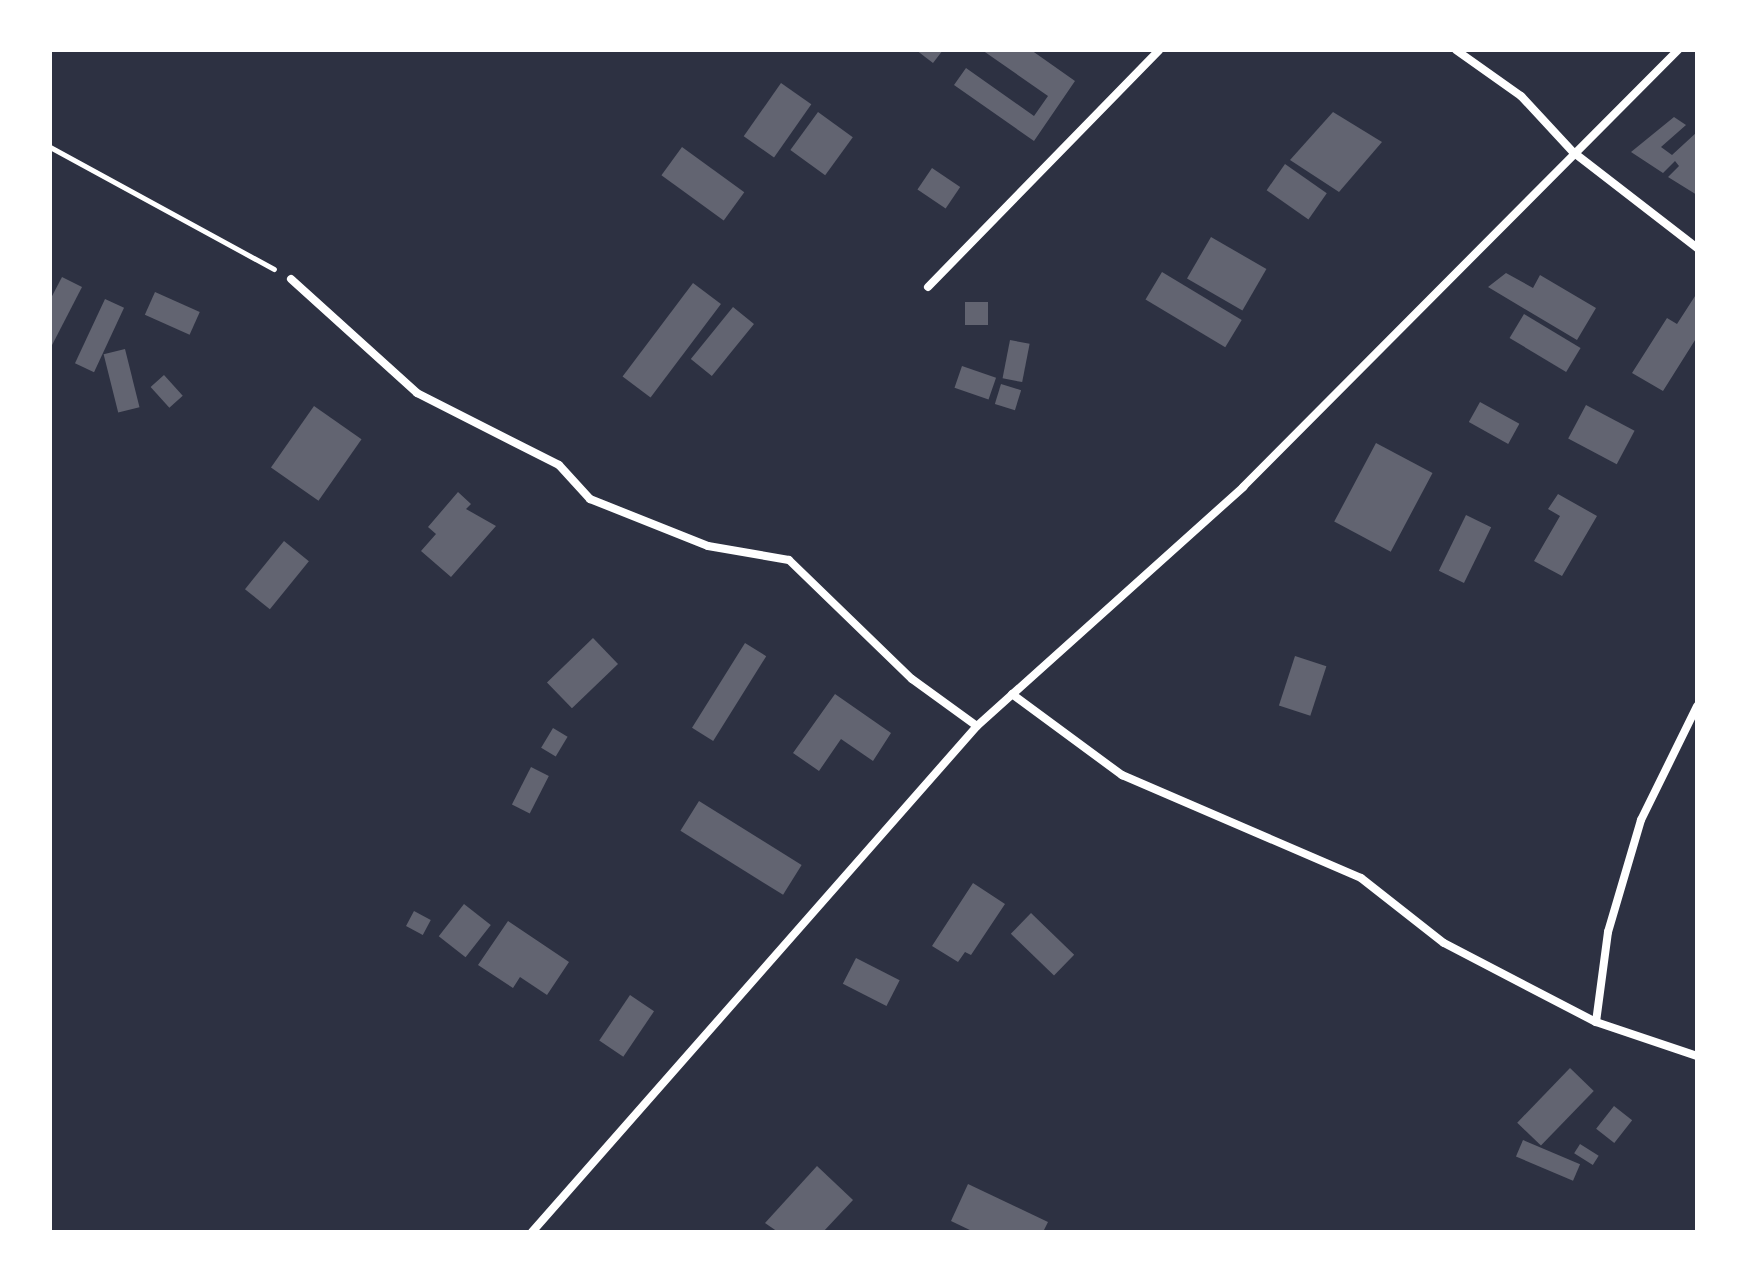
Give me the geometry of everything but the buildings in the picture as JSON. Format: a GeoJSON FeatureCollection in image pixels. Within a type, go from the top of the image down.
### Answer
{"type":"FeatureCollection","features":[{"type":"Feature","properties":{"kind":"street"},"geometry":{"type":"LineString","coordinates":[[928,287],[1159,50]]}},
{"type":"Feature","properties":{"kind":"street"},"geometry":{"type":"LineString","coordinates":[[1456,50],[1521,96],[1573,152],[1697,248]]}},
{"type":"Feature","properties":{"kind":"street"},"geometry":{"type":"LineString","coordinates":[[532,1232],[977,726],[1243,487],[1573,152],[1678,50]]}},
{"type":"Feature","properties":{"kind":"street"},"geometry":{"type":"LineString","coordinates":[[291,279],[417,393],[559,465],[590,499],[708,546],[789,560],[912,679],[977,726]]}},
{"type":"Feature","properties":{"kind":"street"},"geometry":{"type":"LineString","coordinates":[[1012,694],[1122,775],[1361,878],[1444,943],[1596,1022],[1697,1056]]}},
{"type":"Feature","properties":{"kind":"street"},"geometry":{"type":"LineString","coordinates":[[1596,1022],[1608,932],[1641,820],[1697,706]]}},
{"type":"Feature","properties":{"kind":"path"},"geometry":{"type":"LineString","coordinates":[[50,147],[291,279]]}}]}
